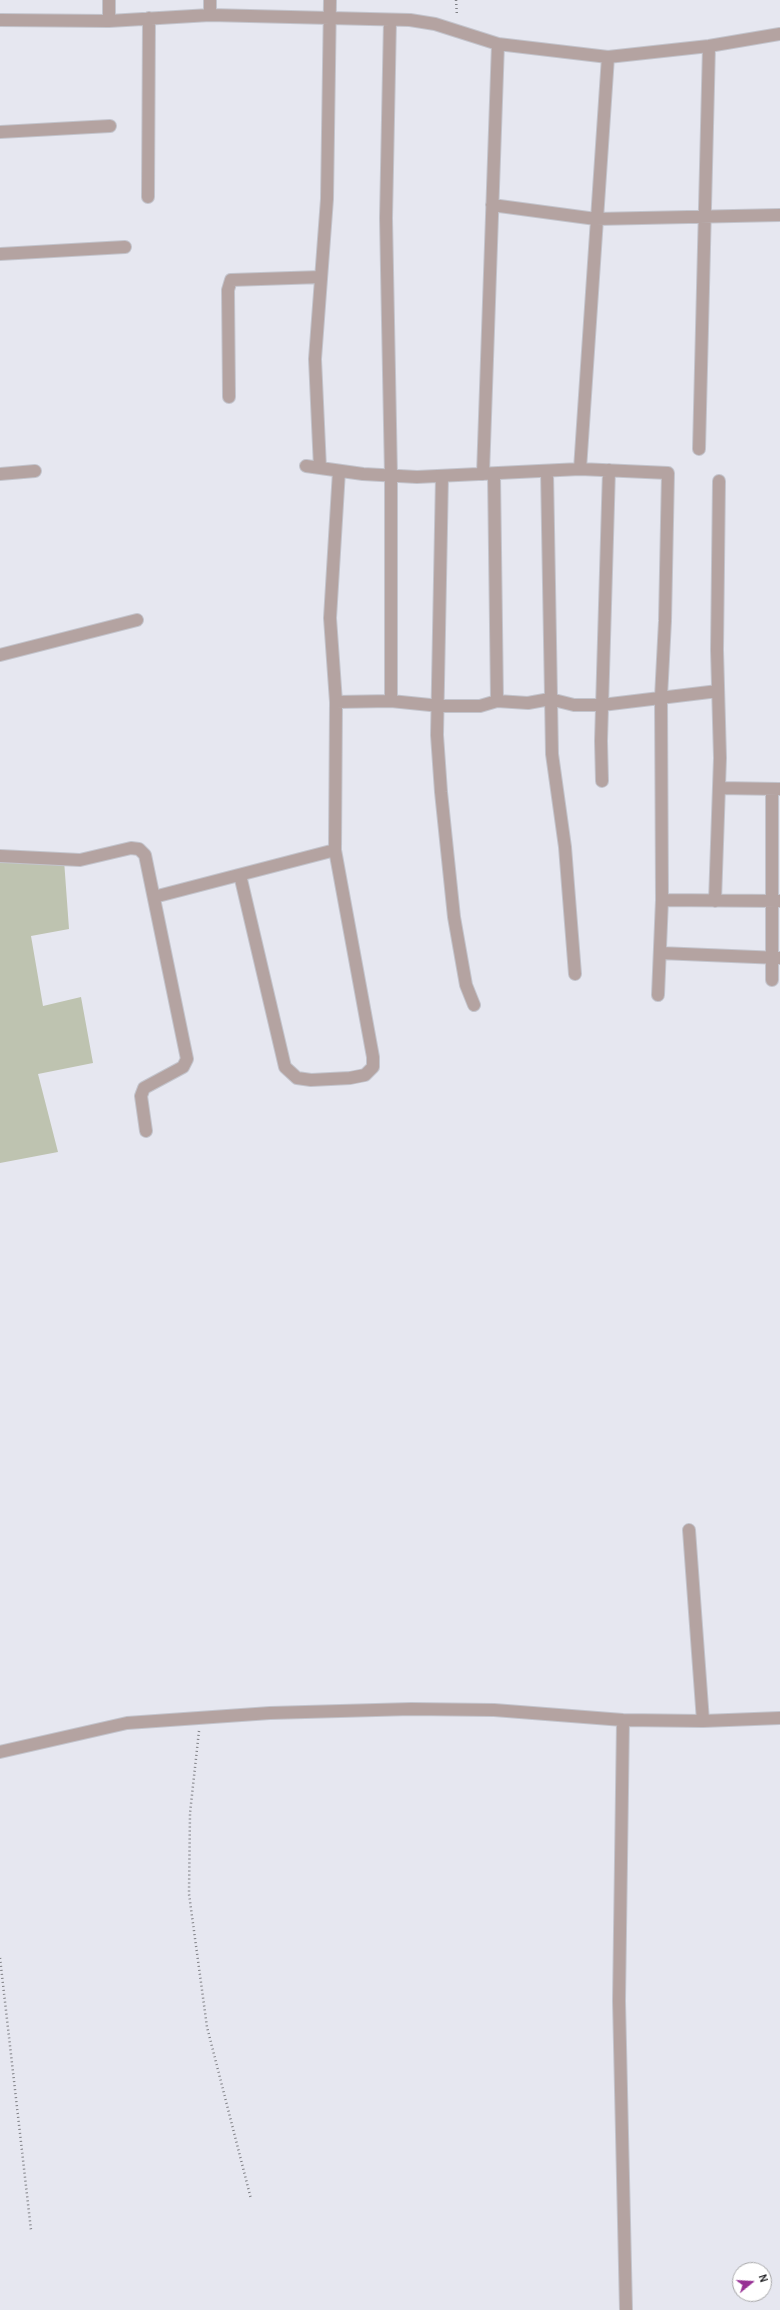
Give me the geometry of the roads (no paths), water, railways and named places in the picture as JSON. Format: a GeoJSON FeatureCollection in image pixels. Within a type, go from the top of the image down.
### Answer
{"type":"FeatureCollection","features":[{"type":"Feature","properties":{"kind":"street"},"geometry":{"type":"LineString","coordinates":[[109,0],[109,21]]}},
{"type":"Feature","properties":{"kind":"street"},"geometry":{"type":"LineString","coordinates":[[210,0],[210,15]]}},
{"type":"Feature","properties":{"kind":"street"},"geometry":{"type":"LineString","coordinates":[[320,468],[316,359],[327,199],[331,17],[330,0]]}},
{"type":"Feature","properties":{"kind":"street"},"geometry":{"type":"LineString","coordinates":[[0,20],[109,21],[210,15],[331,17],[390,20],[435,24],[498,44],[608,57],[709,46],[780,34]]}},
{"type":"Feature","properties":{"kind":"street"},"geometry":{"type":"LineString","coordinates":[[148,197],[149,18]]}},
{"type":"Feature","properties":{"kind":"street"},"geometry":{"type":"LineString","coordinates":[[390,20],[386,218],[391,476],[391,701]]}},
{"type":"Feature","properties":{"kind":"street"},"geometry":{"type":"LineString","coordinates":[[497,701],[489,474],[492,205],[498,44]]}},
{"type":"Feature","properties":{"kind":"street"},"geometry":{"type":"LineString","coordinates":[[699,449],[709,46]]}},
{"type":"Feature","properties":{"kind":"street"},"geometry":{"type":"LineString","coordinates":[[580,469],[608,57]]}},
{"type":"Feature","properties":{"kind":"street"},"geometry":{"type":"LineString","coordinates":[[0,132],[110,126]]}},
{"type":"Feature","properties":{"kind":"street"},"geometry":{"type":"LineString","coordinates":[[492,205],[596,219],[705,218],[780,215]]}},
{"type":"Feature","properties":{"kind":"street"},"geometry":{"type":"LineString","coordinates":[[0,254],[125,247]]}},
{"type":"Feature","properties":{"kind":"street"},"geometry":{"type":"LineString","coordinates":[[228,398],[228,290],[231,280],[321,277]]}},
{"type":"Feature","properties":{"kind":"street"},"geometry":{"type":"LineString","coordinates":[[306,466],[391,476],[442,476],[580,469],[668,473],[666,621],[660,697],[662,900],[658,995]]}},
{"type":"Feature","properties":{"kind":"street"},"geometry":{"type":"LineString","coordinates":[[602,781],[602,705],[609,470]]}},
{"type":"Feature","properties":{"kind":"street"},"geometry":{"type":"LineString","coordinates":[[0,474],[35,471]]}},
{"type":"Feature","properties":{"kind":"street"},"geometry":{"type":"LineString","coordinates":[[240,875],[285,1066],[297,1078],[311,1080],[350,1078],[365,1074],[373,1066],[373,1057],[335,850],[336,702],[330,618],[339,471]]}},
{"type":"Feature","properties":{"kind":"street"},"geometry":{"type":"LineString","coordinates":[[547,471],[552,754],[565,846],[575,974]]}},
{"type":"Feature","properties":{"kind":"street"},"geometry":{"type":"LineString","coordinates":[[442,476],[440,706],[437,735],[446,856],[466,985],[474,1005]]}},
{"type":"Feature","properties":{"kind":"street"},"geometry":{"type":"LineString","coordinates":[[715,901],[715,852],[719,788],[719,481]]}},
{"type":"Feature","properties":{"kind":"street"},"geometry":{"type":"LineString","coordinates":[[0,655],[137,620]]}},
{"type":"Feature","properties":{"kind":"street"},"geometry":{"type":"LineString","coordinates":[[336,702],[391,701],[440,706],[480,706],[497,701],[528,703],[550,699],[574,705],[602,705],[718,691]]}},
{"type":"Feature","properties":{"kind":"street"},"geometry":{"type":"LineString","coordinates":[[719,788],[776,789],[776,958],[772,980]]}},
{"type":"Feature","properties":{"kind":"street"},"geometry":{"type":"LineString","coordinates":[[0,856],[80,860],[131,848],[139,849],[145,855],[187,1059],[183,1067],[144,1088],[142,1096],[146,1131]]}},
{"type":"Feature","properties":{"kind":"street"},"geometry":{"type":"LineString","coordinates":[[154,897],[335,850]]}},
{"type":"Feature","properties":{"kind":"street"},"geometry":{"type":"LineString","coordinates":[[662,900],[776,901]]}},
{"type":"Feature","properties":{"kind":"street"},"geometry":{"type":"LineString","coordinates":[[660,953],[776,958]]}},
{"type":"Feature","properties":{"kind":"street"},"geometry":{"type":"LineString","coordinates":[[689,1530],[703,1721]]}},
{"type":"Feature","properties":{"kind":"street"},"geometry":{"type":"LineString","coordinates":[[0,1752],[127,1723],[201,1717],[411,1708],[494,1710],[623,1720],[703,1721],[780,1718]]}},
{"type":"Feature","properties":{"kind":"street"},"geometry":{"type":"LineString","coordinates":[[623,1720],[619,2001],[626,2310]]}}]}
